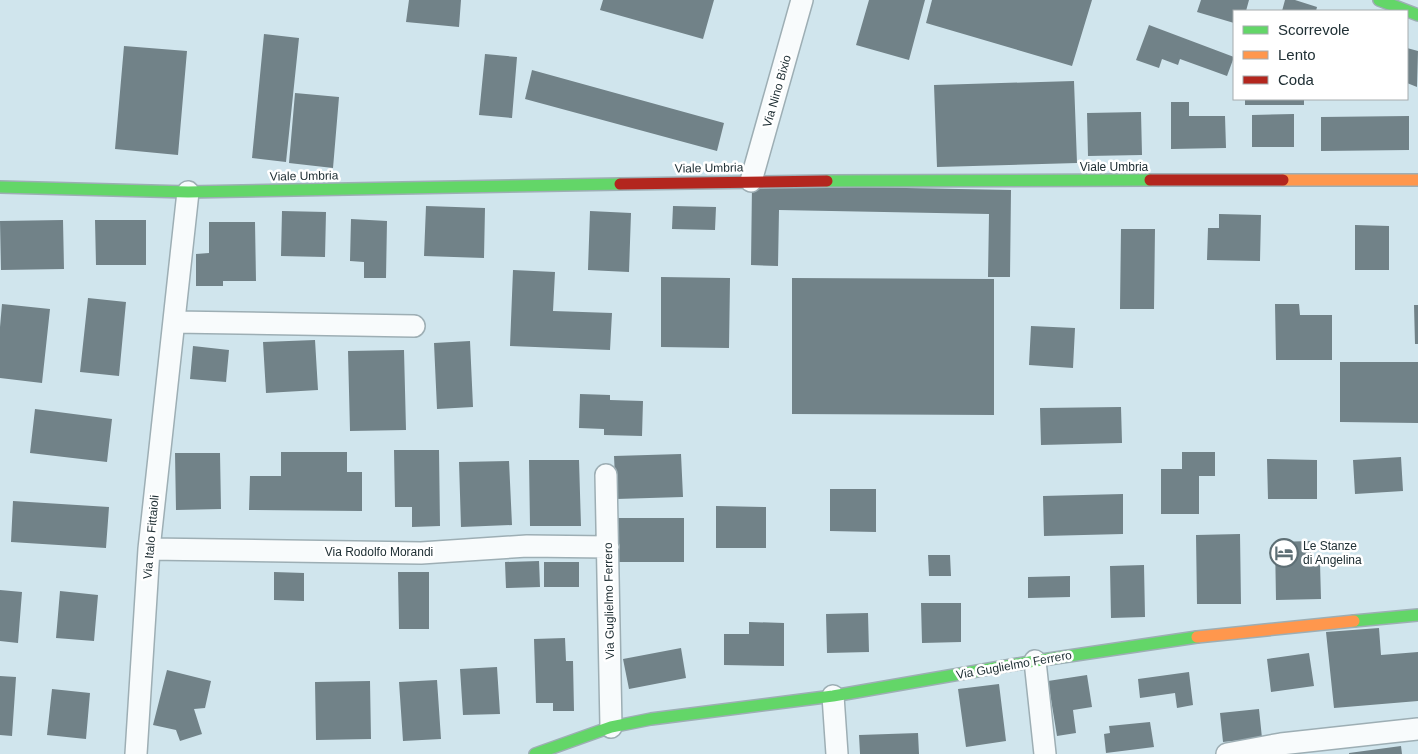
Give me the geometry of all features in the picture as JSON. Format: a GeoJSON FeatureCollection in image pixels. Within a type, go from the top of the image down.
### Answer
{"type":"FeatureCollection","features":[{"type":"Feature","properties":{"kind":"street","name":"Via Nino Bixio"},"geometry":{"type":"LineString","coordinates":[[751,181],[802,0]]}},
{"type":"Feature","properties":{"kind":"street"},"geometry":{"type":"LineString","coordinates":[[1379,0],[1405,10]]}},
{"type":"Feature","properties":{"kind":"street","name":"Viale Umbria"},"geometry":{"type":"LineString","coordinates":[[0,187],[188,192],[751,181],[1418,180]]}},
{"type":"Feature","properties":{"kind":"street","name":"Via Italo Fittaioli"},"geometry":{"type":"LineString","coordinates":[[136,754],[149,549],[188,192]]}},
{"type":"Feature","properties":{"kind":"street"},"geometry":{"type":"LineString","coordinates":[[174,322],[414,326]]}},
{"type":"Feature","properties":{"kind":"street","name":"Via Guglielmo Ferrero"},"geometry":{"type":"LineString","coordinates":[[606,475],[611,726]]}},
{"type":"Feature","properties":{"kind":"street","name":"Via Rodolfo Morandi"},"geometry":{"type":"LineString","coordinates":[[149,549],[421,553],[527,546],[608,547]]}},
{"type":"Feature","properties":{"kind":"street","name":"Via Guglielmo Ferrero"},"geometry":{"type":"LineString","coordinates":[[535,754],[611,726],[652,719],[834,696],[1174,639],[1418,615]]}},
{"type":"Feature","properties":{"kind":"street"},"geometry":{"type":"LineString","coordinates":[[1035,661],[1045,754]]}},
{"type":"Feature","properties":{"kind":"street"},"geometry":{"type":"LineString","coordinates":[[834,696],[837,754]]}},
{"type":"Feature","properties":{"kind":"street"},"geometry":{"type":"LineString","coordinates":[[1227,754],[1281,744],[1418,729]]}},
{"type":"Feature","properties":{"kind":"building"},"geometry":{"type":"Polygon","coordinates":[[[409,0],[461,0],[459,27],[406,22],[409,0]]]}},
{"type":"Feature","properties":{"kind":"building"},"geometry":{"type":"Polygon","coordinates":[[[603,0],[714,0],[703,39],[600,10],[603,0]]]}},
{"type":"Feature","properties":{"kind":"building"},"geometry":{"type":"Polygon","coordinates":[[[869,0],[925,0],[909,60],[856,45],[869,0]]]}},
{"type":"Feature","properties":{"kind":"building"},"geometry":{"type":"Polygon","coordinates":[[[932,0],[1092,0],[1072,66],[926,23],[932,0]]]}},
{"type":"Feature","properties":{"kind":"building"},"geometry":{"type":"Polygon","coordinates":[[[1201,0],[1249,0],[1246,10],[1233,10],[1233,23],[1197,12],[1201,0]]]}},
{"type":"Feature","properties":{"kind":"building"},"geometry":{"type":"Polygon","coordinates":[[[1285,0],[1295,0],[1317,7],[1316,10],[1282,10],[1285,0]]]}},
{"type":"Feature","properties":{"kind":"building"},"geometry":{"type":"Polygon","coordinates":[[[1149,25],[1233,57],[1227,76],[1180,59],[1178,65],[1162,59],[1159,68],[1136,60],[1149,25]]]}},
{"type":"Feature","properties":{"kind":"building"},"geometry":{"type":"Polygon","coordinates":[[[264,34],[299,38],[286,162],[252,158],[264,34]]]}},
{"type":"Feature","properties":{"kind":"building"},"geometry":{"type":"Polygon","coordinates":[[[124,46],[187,51],[178,155],[115,149],[124,46]]]}},
{"type":"Feature","properties":{"kind":"building"},"geometry":{"type":"Polygon","coordinates":[[[1408,48],[1418,51],[1417,87],[1408,83],[1408,48]]]}},
{"type":"Feature","properties":{"kind":"building"},"geometry":{"type":"Polygon","coordinates":[[[485,54],[517,57],[512,118],[479,115],[485,54]]]}},
{"type":"Feature","properties":{"kind":"building"},"geometry":{"type":"Polygon","coordinates":[[[532,70],[724,123],[717,151],[525,99],[532,70]]]}},
{"type":"Feature","properties":{"kind":"building"},"geometry":{"type":"Polygon","coordinates":[[[1074,81],[1077,163],[937,167],[934,85],[1074,81]]]}},
{"type":"Feature","properties":{"kind":"building"},"geometry":{"type":"Polygon","coordinates":[[[295,93],[339,97],[333,168],[289,163],[295,93]]]}},
{"type":"Feature","properties":{"kind":"building"},"geometry":{"type":"Polygon","coordinates":[[[1245,100],[1304,100],[1304,105],[1245,105],[1245,100]]]}},
{"type":"Feature","properties":{"kind":"building"},"geometry":{"type":"Polygon","coordinates":[[[1171,102],[1189,102],[1189,116],[1225,116],[1226,148],[1171,149],[1171,102]]]}},
{"type":"Feature","properties":{"kind":"building"},"geometry":{"type":"Polygon","coordinates":[[[1141,112],[1142,155],[1088,156],[1087,113],[1141,112]]]}},
{"type":"Feature","properties":{"kind":"building"},"geometry":{"type":"Polygon","coordinates":[[[1294,114],[1294,147],[1252,147],[1252,115],[1294,114]]]}},
{"type":"Feature","properties":{"kind":"building"},"geometry":{"type":"Polygon","coordinates":[[[1409,116],[1409,150],[1321,151],[1321,117],[1409,116]]]}},
{"type":"Feature","properties":{"kind":"building"},"geometry":{"type":"Polygon","coordinates":[[[752,185],[1011,190],[1010,277],[988,277],[989,214],[779,210],[778,266],[751,265],[752,185]]]}},
{"type":"Feature","properties":{"kind":"building"},"geometry":{"type":"Polygon","coordinates":[[[426,206],[485,208],[484,258],[424,256],[426,206]]]}},
{"type":"Feature","properties":{"kind":"building"},"geometry":{"type":"Polygon","coordinates":[[[673,206],[716,207],[715,230],[672,229],[673,206]]]}},
{"type":"Feature","properties":{"kind":"building"},"geometry":{"type":"Polygon","coordinates":[[[282,211],[326,212],[325,257],[281,256],[282,211]]]}},
{"type":"Feature","properties":{"kind":"building"},"geometry":{"type":"Polygon","coordinates":[[[590,211],[631,213],[629,272],[588,270],[590,211]]]}},
{"type":"Feature","properties":{"kind":"building"},"geometry":{"type":"Polygon","coordinates":[[[1219,214],[1261,215],[1260,261],[1207,260],[1208,228],[1219,228],[1219,214]]]}},
{"type":"Feature","properties":{"kind":"building"},"geometry":{"type":"Polygon","coordinates":[[[351,219],[387,221],[386,278],[364,278],[364,262],[350,261],[351,219]]]}},
{"type":"Feature","properties":{"kind":"building"},"geometry":{"type":"Polygon","coordinates":[[[63,220],[64,269],[1,270],[0,221],[63,220]]]}},
{"type":"Feature","properties":{"kind":"building"},"geometry":{"type":"Polygon","coordinates":[[[95,220],[146,220],[146,265],[96,265],[95,220]]]}},
{"type":"Feature","properties":{"kind":"building"},"geometry":{"type":"Polygon","coordinates":[[[209,222],[255,222],[256,281],[223,281],[223,286],[196,286],[196,254],[209,253],[209,222]]]}},
{"type":"Feature","properties":{"kind":"building"},"geometry":{"type":"Polygon","coordinates":[[[1355,225],[1389,226],[1389,270],[1355,270],[1355,225]]]}},
{"type":"Feature","properties":{"kind":"building"},"geometry":{"type":"Polygon","coordinates":[[[1121,229],[1155,229],[1154,309],[1120,309],[1121,229]]]}},
{"type":"Feature","properties":{"kind":"building"},"geometry":{"type":"Polygon","coordinates":[[[513,270],[555,272],[553,311],[612,313],[610,350],[510,346],[513,270]]]}},
{"type":"Feature","properties":{"kind":"building"},"geometry":{"type":"Polygon","coordinates":[[[661,277],[730,278],[729,348],[661,347],[661,277]]]}},
{"type":"Feature","properties":{"kind":"building"},"geometry":{"type":"Polygon","coordinates":[[[792,278],[994,279],[994,415],[792,414],[792,278]]]}},
{"type":"Feature","properties":{"kind":"building"},"geometry":{"type":"Polygon","coordinates":[[[88,298],[126,302],[119,376],[80,372],[88,298]]]}},
{"type":"Feature","properties":{"kind":"building"},"geometry":{"type":"Polygon","coordinates":[[[2,304],[50,309],[42,383],[0,378],[2,304]]]}},
{"type":"Feature","properties":{"kind":"building"},"geometry":{"type":"Polygon","coordinates":[[[1275,304],[1299,304],[1300,315],[1332,315],[1332,360],[1276,360],[1275,304]]]}},
{"type":"Feature","properties":{"kind":"building"},"geometry":{"type":"Polygon","coordinates":[[[1414,305],[1418,305],[1418,344],[1415,344],[1414,305]]]}},
{"type":"Feature","properties":{"kind":"building"},"geometry":{"type":"Polygon","coordinates":[[[1031,326],[1075,328],[1073,368],[1029,365],[1031,326]]]}},
{"type":"Feature","properties":{"kind":"building"},"geometry":{"type":"Polygon","coordinates":[[[315,340],[318,390],[266,393],[263,342],[315,340]]]}},
{"type":"Feature","properties":{"kind":"building"},"geometry":{"type":"Polygon","coordinates":[[[470,341],[473,407],[437,409],[434,343],[470,341]]]}},
{"type":"Feature","properties":{"kind":"building"},"geometry":{"type":"Polygon","coordinates":[[[193,346],[229,350],[226,382],[190,379],[193,346]]]}},
{"type":"Feature","properties":{"kind":"building"},"geometry":{"type":"Polygon","coordinates":[[[404,350],[406,430],[350,431],[348,351],[404,350]]]}},
{"type":"Feature","properties":{"kind":"building"},"geometry":{"type":"Polygon","coordinates":[[[1340,362],[1418,362],[1418,423],[1340,422],[1340,362]]]}},
{"type":"Feature","properties":{"kind":"building"},"geometry":{"type":"Polygon","coordinates":[[[580,394],[610,395],[610,400],[643,401],[642,436],[604,435],[604,429],[579,428],[580,394]]]}},
{"type":"Feature","properties":{"kind":"building"},"geometry":{"type":"Polygon","coordinates":[[[1121,407],[1122,443],[1041,445],[1040,408],[1121,407]]]}},
{"type":"Feature","properties":{"kind":"building"},"geometry":{"type":"Polygon","coordinates":[[[35,409],[112,419],[107,462],[30,453],[35,409]]]}},
{"type":"Feature","properties":{"kind":"building"},"geometry":{"type":"Polygon","coordinates":[[[394,450],[439,450],[440,526],[412,527],[412,507],[395,507],[394,450]]]}},
{"type":"Feature","properties":{"kind":"building"},"geometry":{"type":"Polygon","coordinates":[[[281,452],[347,452],[347,472],[362,472],[362,511],[249,510],[250,476],[281,476],[281,452]]]}},
{"type":"Feature","properties":{"kind":"building"},"geometry":{"type":"Polygon","coordinates":[[[1182,452],[1215,452],[1215,476],[1199,476],[1199,514],[1161,514],[1161,469],[1182,469],[1182,452]]]}},
{"type":"Feature","properties":{"kind":"building"},"geometry":{"type":"Polygon","coordinates":[[[175,453],[220,453],[221,509],[176,510],[175,453]]]}},
{"type":"Feature","properties":{"kind":"building"},"geometry":{"type":"Polygon","coordinates":[[[681,454],[683,497],[616,499],[614,456],[681,454]]]}},
{"type":"Feature","properties":{"kind":"building"},"geometry":{"type":"Polygon","coordinates":[[[1401,457],[1403,491],[1355,494],[1353,460],[1401,457]]]}},
{"type":"Feature","properties":{"kind":"building"},"geometry":{"type":"Polygon","coordinates":[[[1267,459],[1317,460],[1317,499],[1268,499],[1267,459]]]}},
{"type":"Feature","properties":{"kind":"building"},"geometry":{"type":"Polygon","coordinates":[[[529,460],[579,460],[581,526],[530,526],[529,460]]]}},
{"type":"Feature","properties":{"kind":"building"},"geometry":{"type":"Polygon","coordinates":[[[509,461],[512,525],[461,527],[459,462],[509,461]]]}},
{"type":"Feature","properties":{"kind":"building"},"geometry":{"type":"Polygon","coordinates":[[[830,489],[876,489],[876,532],[830,531],[830,489]]]}},
{"type":"Feature","properties":{"kind":"building"},"geometry":{"type":"Polygon","coordinates":[[[1123,494],[1123,534],[1044,536],[1043,496],[1123,494]]]}},
{"type":"Feature","properties":{"kind":"building"},"geometry":{"type":"Polygon","coordinates":[[[13,501],[109,507],[106,548],[11,542],[13,501]]]}},
{"type":"Feature","properties":{"kind":"building"},"geometry":{"type":"Polygon","coordinates":[[[716,506],[766,507],[766,548],[716,548],[716,506]]]}},
{"type":"Feature","properties":{"kind":"building"},"geometry":{"type":"Polygon","coordinates":[[[615,518],[684,518],[684,562],[615,562],[615,518]]]}},
{"type":"Feature","properties":{"kind":"building"},"geometry":{"type":"Polygon","coordinates":[[[1240,534],[1241,604],[1197,604],[1196,535],[1240,534]]]}},
{"type":"Feature","properties":{"kind":"building"},"geometry":{"type":"Polygon","coordinates":[[[1311,541],[1311,564],[1320,563],[1321,599],[1276,600],[1275,542],[1311,541]]]}},
{"type":"Feature","properties":{"kind":"building"},"geometry":{"type":"Polygon","coordinates":[[[928,555],[950,555],[951,576],[929,576],[928,555]]]}},
{"type":"Feature","properties":{"kind":"building"},"geometry":{"type":"Polygon","coordinates":[[[539,561],[540,587],[506,588],[505,562],[539,561]]]}},
{"type":"Feature","properties":{"kind":"building"},"geometry":{"type":"Polygon","coordinates":[[[544,562],[579,562],[579,587],[544,587],[544,562]]]}},
{"type":"Feature","properties":{"kind":"building"},"geometry":{"type":"Polygon","coordinates":[[[1144,565],[1145,617],[1111,618],[1110,566],[1144,565]]]}},
{"type":"Feature","properties":{"kind":"building"},"geometry":{"type":"Polygon","coordinates":[[[274,572],[304,573],[304,601],[274,600],[274,572]]]}},
{"type":"Feature","properties":{"kind":"building"},"geometry":{"type":"Polygon","coordinates":[[[398,572],[429,572],[429,629],[399,629],[398,572]]]}},
{"type":"Feature","properties":{"kind":"building"},"geometry":{"type":"Polygon","coordinates":[[[1070,576],[1070,597],[1028,598],[1028,577],[1070,576]]]}},
{"type":"Feature","properties":{"kind":"building"},"geometry":{"type":"Polygon","coordinates":[[[0,590],[22,592],[18,643],[0,641],[0,590]]]}},
{"type":"Feature","properties":{"kind":"building"},"geometry":{"type":"Polygon","coordinates":[[[60,591],[98,595],[94,641],[56,638],[60,591]]]}},
{"type":"Feature","properties":{"kind":"building"},"geometry":{"type":"Polygon","coordinates":[[[921,603],[961,603],[961,642],[922,643],[921,603]]]}},
{"type":"Feature","properties":{"kind":"building"},"geometry":{"type":"Polygon","coordinates":[[[868,613],[869,652],[827,653],[826,614],[868,613]]]}},
{"type":"Feature","properties":{"kind":"building"},"geometry":{"type":"Polygon","coordinates":[[[749,622],[784,623],[784,666],[724,665],[724,634],[749,634],[749,622]]]}},
{"type":"Feature","properties":{"kind":"building"},"geometry":{"type":"Polygon","coordinates":[[[1379,628],[1381,655],[1418,652],[1418,701],[1334,708],[1326,632],[1379,628]]]}},
{"type":"Feature","properties":{"kind":"building"},"geometry":{"type":"Polygon","coordinates":[[[565,638],[566,661],[573,661],[574,711],[553,711],[553,703],[536,703],[534,639],[565,638]]]}},
{"type":"Feature","properties":{"kind":"building"},"geometry":{"type":"Polygon","coordinates":[[[681,648],[686,678],[629,689],[623,659],[681,648]]]}},
{"type":"Feature","properties":{"kind":"building"},"geometry":{"type":"Polygon","coordinates":[[[1309,653],[1314,686],[1271,692],[1267,659],[1309,653]]]}},
{"type":"Feature","properties":{"kind":"building"},"geometry":{"type":"Polygon","coordinates":[[[497,667],[500,714],[463,715],[460,669],[497,667]]]}},
{"type":"Feature","properties":{"kind":"building"},"geometry":{"type":"Polygon","coordinates":[[[167,670],[211,681],[205,708],[194,709],[202,734],[180,741],[176,730],[153,725],[167,670]]]}},
{"type":"Feature","properties":{"kind":"building"},"geometry":{"type":"Polygon","coordinates":[[[1189,672],[1193,705],[1177,708],[1175,693],[1140,698],[1138,679],[1189,672]]]}},
{"type":"Feature","properties":{"kind":"building"},"geometry":{"type":"Polygon","coordinates":[[[1087,675],[1092,707],[1073,710],[1076,733],[1057,736],[1048,681],[1087,675]]]}},
{"type":"Feature","properties":{"kind":"building"},"geometry":{"type":"Polygon","coordinates":[[[0,676],[16,677],[12,736],[0,735],[0,676]]]}},
{"type":"Feature","properties":{"kind":"building"},"geometry":{"type":"Polygon","coordinates":[[[437,680],[441,739],[403,741],[399,682],[437,680]]]}},
{"type":"Feature","properties":{"kind":"building"},"geometry":{"type":"Polygon","coordinates":[[[370,681],[371,739],[316,740],[315,682],[370,681]]]}},
{"type":"Feature","properties":{"kind":"building"},"geometry":{"type":"Polygon","coordinates":[[[999,684],[1006,741],[966,747],[958,689],[999,684]]]}},
{"type":"Feature","properties":{"kind":"building"},"geometry":{"type":"Polygon","coordinates":[[[52,689],[90,693],[86,739],[47,735],[52,689]]]}},
{"type":"Feature","properties":{"kind":"building"},"geometry":{"type":"Polygon","coordinates":[[[1259,709],[1262,738],[1223,742],[1220,713],[1259,709]]]}},
{"type":"Feature","properties":{"kind":"building"},"geometry":{"type":"Polygon","coordinates":[[[1150,722],[1154,747],[1106,753],[1104,734],[1110,733],[1109,726],[1150,722]]]}},
{"type":"Feature","properties":{"kind":"building"},"geometry":{"type":"Polygon","coordinates":[[[918,733],[919,754],[860,754],[859,735],[918,733]]]}},
{"type":"Feature","properties":{"kind":"building"},"geometry":{"type":"Polygon","coordinates":[[[1401,746],[1402,754],[1349,754],[1349,753],[1401,746]]]}},
{"type":"Feature","properties":{"kind":"traffic: fast"},"geometry":{"type":"LineString","coordinates":[[1379,0],[1405,10]]}},
{"type":"Feature","properties":{"kind":"traffic: fast"},"geometry":{"type":"LineString","coordinates":[[1408,11],[1418,15]]}},
{"type":"Feature","properties":{"kind":"traffic: fast"},"geometry":{"type":"LineString","coordinates":[[827,181],[1150,180]]}},
{"type":"Feature","properties":{"kind":"traffic: fast"},"geometry":{"type":"LineString","coordinates":[[0,187],[188,192],[620,184]]}},
{"type":"Feature","properties":{"kind":"traffic: fast"},"geometry":{"type":"LineString","coordinates":[[1354,621],[1418,615]]}},
{"type":"Feature","properties":{"kind":"traffic: fast"},"geometry":{"type":"LineString","coordinates":[[535,754],[611,727],[651,719],[833,696],[1035,661],[1197,637]]}},
{"type":"Feature","properties":{"kind":"traffic: slow"},"geometry":{"type":"LineString","coordinates":[[1283,180],[1418,180]]}},
{"type":"Feature","properties":{"kind":"traffic: slow"},"geometry":{"type":"LineString","coordinates":[[1197,637],[1354,621]]}},
{"type":"Feature","properties":{"kind":"traffic: jam"},"geometry":{"type":"LineString","coordinates":[[1150,180],[1283,180]]}},
{"type":"Feature","properties":{"kind":"traffic: jam"},"geometry":{"type":"LineString","coordinates":[[620,184],[827,181]]}},
{"type":"Feature","properties":{"kind":"place","name":"Le Stanze di Angelina"},"geometry":{"type":"Point","coordinates":[1284,553]}}]}
